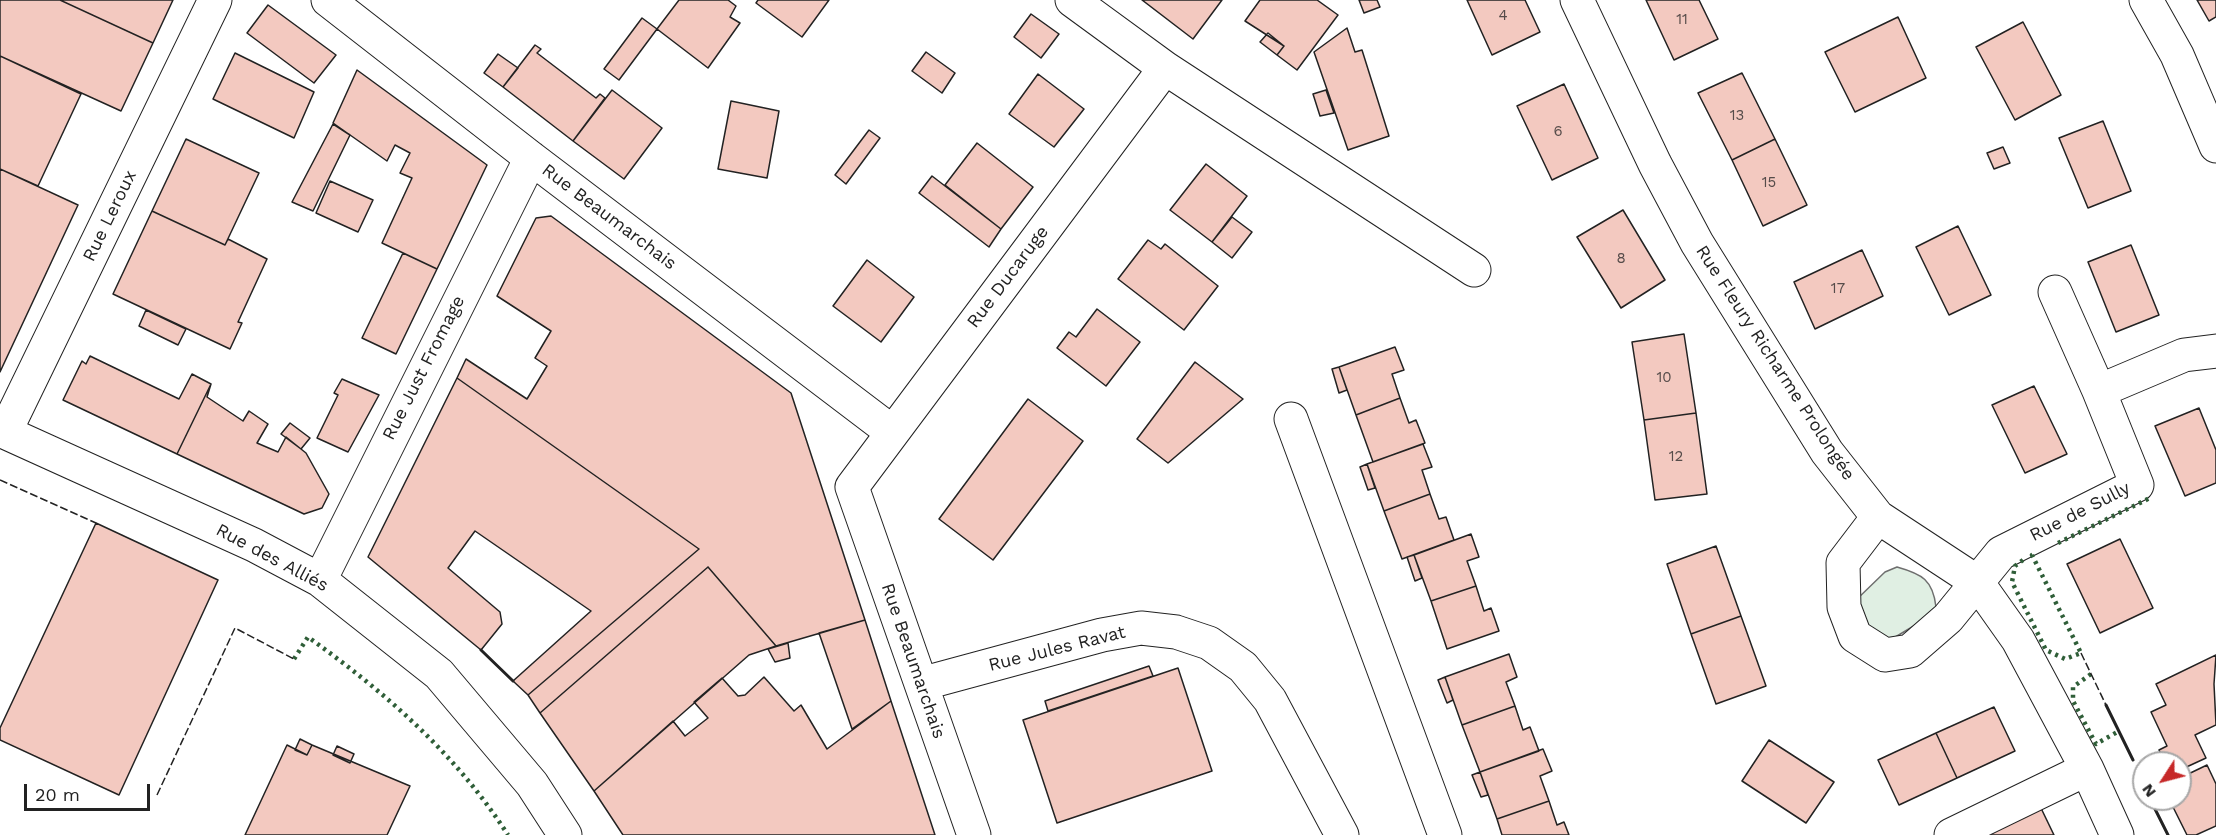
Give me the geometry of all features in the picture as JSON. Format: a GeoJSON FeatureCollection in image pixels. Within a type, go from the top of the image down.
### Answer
{"type":"FeatureCollection","features":[{"type":"Feature","properties":{"kind":"street","name":"Rue Leroux"},"geometry":{"type":"LineString","coordinates":[[2,431],[215,0]]}},
{"type":"Feature","properties":{"kind":"street","name":"Rue Beaumarchais"},"geometry":{"type":"LineString","coordinates":[[328,0],[531,158],[892,432]]}},
{"type":"Feature","properties":{"kind":"street"},"geometry":{"type":"LineString","coordinates":[[1072,0],[1165,68],[1474,270]]}},
{"type":"Feature","properties":{"kind":"street","name":"Rue Fleury Richarme Prolongée"},"geometry":{"type":"LineString","coordinates":[[1577,0],[1654,164],[1696,243],[1827,452],[1878,517],[1977,582],[2018,640],[2087,770],[2117,835]]}},
{"type":"Feature","properties":{"kind":"street"},"geometry":{"type":"LineString","coordinates":[[2146,0],[2177,55],[2216,146]]}},
{"type":"Feature","properties":{"kind":"street","name":"Rue Ducaruge"},"geometry":{"type":"LineString","coordinates":[[852,487],[1165,68]]}},
{"type":"Feature","properties":{"kind":"street","name":"Rue Just Fromage"},"geometry":{"type":"LineString","coordinates":[[320,580],[531,158]]}},
{"type":"Feature","properties":{"kind":"street","name":"Rue de Sully"},"geometry":{"type":"LineString","coordinates":[[1977,582],[2001,553],[2136,484],[2099,391],[2055,292]]}},
{"type":"Feature","properties":{"kind":"street"},"geometry":{"type":"LineString","coordinates":[[2099,391],[2184,356],[2216,351]]}},
{"type":"Feature","properties":{"kind":"street"},"geometry":{"type":"LineString","coordinates":[[1291,419],[1445,835]]}},
{"type":"Feature","properties":{"kind":"street","name":"Rue des Alliés"},"geometry":{"type":"LineString","coordinates":[[2,431],[254,545],[320,580],[439,674],[532,784],[565,835]]}},
{"type":"Feature","properties":{"kind":"street","name":"Rue Beaumarchais"},"geometry":{"type":"LineString","coordinates":[[852,487],[974,835]]}},
{"type":"Feature","properties":{"kind":"street"},"geometry":{"type":"LineString","coordinates":[[1878,517],[1844,563],[1844,607],[1855,636],[1884,656],[1910,651],[1948,618],[1977,582]]}},
{"type":"Feature","properties":{"kind":"street","name":"Rue Jules Ravat"},"geometry":{"type":"LineString","coordinates":[[921,684],[1102,635],[1141,628],[1176,632],[1198,639],[1209,643],[1243,667],[1270,700],[1342,835]]}},
{"type":"Feature","properties":{"kind":"street"},"geometry":{"type":"LineString","coordinates":[[1951,835],[2087,770]]}},
{"type":"Feature","properties":{"kind":"green space"},"geometry":{"type":"Polygon","coordinates":[[[1897,567],[1913,572],[1929,584],[1936,607],[1927,618],[1887,642],[1871,633],[1855,601],[1885,572],[1897,567]]]}},
{"type":"Feature","properties":{"kind":"building"},"geometry":{"type":"Polygon","coordinates":[[[0,0],[60,0],[153,43],[121,111],[0,56],[0,0]]]}},
{"type":"Feature","properties":{"kind":"building"},"geometry":{"type":"Polygon","coordinates":[[[60,0],[173,0],[153,43],[60,0]]]}},
{"type":"Feature","properties":{"kind":"building"},"geometry":{"type":"Polygon","coordinates":[[[679,0],[728,0],[736,6],[730,17],[740,23],[708,68],[657,29],[679,0]]]}},
{"type":"Feature","properties":{"kind":"building"},"geometry":{"type":"Polygon","coordinates":[[[758,0],[829,0],[802,37],[756,3],[758,0]]]}},
{"type":"Feature","properties":{"kind":"building"},"geometry":{"type":"Polygon","coordinates":[[[1142,0],[1222,0],[1193,39],[1142,0]]]}},
{"type":"Feature","properties":{"kind":"building"},"geometry":{"type":"Polygon","coordinates":[[[1260,0],[1317,0],[1338,15],[1297,70],[1277,55],[1284,46],[1245,21],[1260,0]]]}},
{"type":"Feature","properties":{"kind":"building"},"geometry":{"type":"Polygon","coordinates":[[[1359,0],[1377,0],[1380,7],[1364,13],[1359,0]]]}},
{"type":"Feature","properties":{"kind":"building"},"geometry":{"type":"Polygon","coordinates":[[[1467,0],[1525,0],[1540,32],[1492,55],[1467,0]]]}},
{"type":"Feature","properties":{"kind":"building"},"geometry":{"type":"Polygon","coordinates":[[[1646,0],[1699,0],[1718,39],[1674,60],[1646,0]]]}},
{"type":"Feature","properties":{"kind":"building"},"geometry":{"type":"Polygon","coordinates":[[[2197,0],[2216,0],[2216,17],[2209,21],[2197,0]]]}},
{"type":"Feature","properties":{"kind":"building"},"geometry":{"type":"Polygon","coordinates":[[[268,5],[336,55],[314,83],[247,33],[268,5]]]}},
{"type":"Feature","properties":{"kind":"building"},"geometry":{"type":"Polygon","coordinates":[[[1031,14],[1059,34],[1041,58],[1014,37],[1031,14]]]}},
{"type":"Feature","properties":{"kind":"building"},"geometry":{"type":"Polygon","coordinates":[[[1898,17],[1926,78],[1855,112],[1825,52],[1898,17]]]}},
{"type":"Feature","properties":{"kind":"building"},"geometry":{"type":"Polygon","coordinates":[[[642,18],[657,29],[619,80],[604,69],[642,18]]]}},
{"type":"Feature","properties":{"kind":"building"},"geometry":{"type":"Polygon","coordinates":[[[2023,22],[2061,95],[2015,120],[1976,47],[2023,22]]]}},
{"type":"Feature","properties":{"kind":"building"},"geometry":{"type":"Polygon","coordinates":[[[1347,28],[1355,52],[1362,50],[1389,136],[1348,150],[1314,52],[1347,28]]]}},
{"type":"Feature","properties":{"kind":"building"},"geometry":{"type":"Polygon","coordinates":[[[1268,33],[1284,46],[1277,55],[1260,42],[1268,33]]]}},
{"type":"Feature","properties":{"kind":"building"},"geometry":{"type":"Polygon","coordinates":[[[535,45],[541,49],[537,53],[596,98],[600,94],[605,98],[573,141],[503,87],[535,45]]]}},
{"type":"Feature","properties":{"kind":"building"},"geometry":{"type":"Polygon","coordinates":[[[926,52],[955,73],[942,93],[912,71],[926,52]]]}},
{"type":"Feature","properties":{"kind":"building"},"geometry":{"type":"Polygon","coordinates":[[[235,53],[314,92],[294,138],[213,99],[235,53]]]}},
{"type":"Feature","properties":{"kind":"building"},"geometry":{"type":"Polygon","coordinates":[[[498,54],[518,68],[503,87],[484,73],[498,54]]]}},
{"type":"Feature","properties":{"kind":"building"},"geometry":{"type":"Polygon","coordinates":[[[0,56],[81,94],[38,186],[0,169],[0,56]]]}},
{"type":"Feature","properties":{"kind":"building"},"geometry":{"type":"Polygon","coordinates":[[[357,70],[487,165],[437,269],[382,243],[412,178],[400,173],[410,153],[395,145],[387,161],[333,123],[357,70]]]}},
{"type":"Feature","properties":{"kind":"building"},"geometry":{"type":"Polygon","coordinates":[[[1742,73],[1775,139],[1732,160],[1698,93],[1742,73]]]}},
{"type":"Feature","properties":{"kind":"building"},"geometry":{"type":"Polygon","coordinates":[[[1038,74],[1084,109],[1054,147],[1009,114],[1038,74]]]}},
{"type":"Feature","properties":{"kind":"building"},"geometry":{"type":"Polygon","coordinates":[[[1564,84],[1598,158],[1552,180],[1517,106],[1564,84]]]}},
{"type":"Feature","properties":{"kind":"building"},"geometry":{"type":"Polygon","coordinates":[[[612,90],[662,128],[624,179],[573,141],[612,90]]]}},
{"type":"Feature","properties":{"kind":"building"},"geometry":{"type":"Polygon","coordinates":[[[1326,90],[1334,113],[1320,116],[1313,94],[1326,90]]]}},
{"type":"Feature","properties":{"kind":"building"},"geometry":{"type":"Polygon","coordinates":[[[731,101],[779,111],[767,178],[718,169],[731,101]]]}},
{"type":"Feature","properties":{"kind":"building"},"geometry":{"type":"Polygon","coordinates":[[[2103,121],[2131,191],[2088,208],[2059,138],[2103,121]]]}},
{"type":"Feature","properties":{"kind":"building"},"geometry":{"type":"Polygon","coordinates":[[[333,124],[350,135],[313,211],[292,202],[333,124]]]}},
{"type":"Feature","properties":{"kind":"building"},"geometry":{"type":"Polygon","coordinates":[[[869,130],[880,138],[846,184],[835,175],[869,130]]]}},
{"type":"Feature","properties":{"kind":"building"},"geometry":{"type":"Polygon","coordinates":[[[186,139],[259,173],[225,245],[152,211],[186,139]]]}},
{"type":"Feature","properties":{"kind":"building"},"geometry":{"type":"Polygon","coordinates":[[[1775,139],[1807,205],[1763,226],[1732,160],[1775,139]]]}},
{"type":"Feature","properties":{"kind":"building"},"geometry":{"type":"Polygon","coordinates":[[[977,143],[1033,187],[1001,229],[945,185],[977,143]]]}},
{"type":"Feature","properties":{"kind":"building"},"geometry":{"type":"Polygon","coordinates":[[[2003,147],[2010,163],[1994,169],[1987,153],[2003,147]]]}},
{"type":"Feature","properties":{"kind":"building"},"geometry":{"type":"Polygon","coordinates":[[[1206,164],[1247,196],[1212,242],[1170,210],[1206,164]]]}},
{"type":"Feature","properties":{"kind":"building"},"geometry":{"type":"Polygon","coordinates":[[[0,169],[78,205],[0,372],[0,169]]]}},
{"type":"Feature","properties":{"kind":"building"},"geometry":{"type":"Polygon","coordinates":[[[932,176],[1001,229],[989,247],[919,193],[932,176]]]}},
{"type":"Feature","properties":{"kind":"building"},"geometry":{"type":"Polygon","coordinates":[[[330,181],[373,200],[358,232],[316,213],[330,181]]]}},
{"type":"Feature","properties":{"kind":"building"},"geometry":{"type":"Polygon","coordinates":[[[1623,210],[1665,280],[1621,308],[1577,237],[1623,210]]]}},
{"type":"Feature","properties":{"kind":"building"},"geometry":{"type":"Polygon","coordinates":[[[152,211],[225,245],[228,239],[267,259],[238,322],[242,323],[230,349],[113,294],[152,211]]]}},
{"type":"Feature","properties":{"kind":"building"},"geometry":{"type":"Polygon","coordinates":[[[551,216],[791,393],[865,620],[776,646],[708,567],[540,713],[528,695],[699,549],[457,378],[466,359],[527,399],[547,366],[535,358],[551,331],[497,296],[536,218],[551,216]]]}},
{"type":"Feature","properties":{"kind":"building"},"geometry":{"type":"Polygon","coordinates":[[[1232,217],[1252,232],[1232,258],[1212,242],[1232,217]]]}},
{"type":"Feature","properties":{"kind":"building"},"geometry":{"type":"Polygon","coordinates":[[[1958,226],[1991,295],[1949,315],[1916,247],[1958,226]]]}},
{"type":"Feature","properties":{"kind":"building"},"geometry":{"type":"Polygon","coordinates":[[[1148,240],[1161,249],[1165,244],[1218,286],[1184,330],[1118,279],[1148,240]]]}},
{"type":"Feature","properties":{"kind":"building"},"geometry":{"type":"Polygon","coordinates":[[[2131,245],[2159,315],[2116,332],[2088,262],[2131,245]]]}},
{"type":"Feature","properties":{"kind":"building"},"geometry":{"type":"Polygon","coordinates":[[[1862,250],[1883,296],[1815,329],[1794,282],[1862,250]]]}},
{"type":"Feature","properties":{"kind":"building"},"geometry":{"type":"Polygon","coordinates":[[[403,253],[437,269],[396,354],[362,338],[403,253]]]}},
{"type":"Feature","properties":{"kind":"building"},"geometry":{"type":"Polygon","coordinates":[[[867,260],[914,297],[881,342],[833,306],[867,260]]]}},
{"type":"Feature","properties":{"kind":"building"},"geometry":{"type":"Polygon","coordinates":[[[1097,309],[1140,342],[1106,386],[1057,348],[1069,332],[1076,337],[1097,309]]]}},
{"type":"Feature","properties":{"kind":"building"},"geometry":{"type":"Polygon","coordinates":[[[146,310],[186,329],[178,345],[139,326],[146,310]]]}},
{"type":"Feature","properties":{"kind":"building"},"geometry":{"type":"Polygon","coordinates":[[[1684,334],[1696,413],[1644,420],[1632,342],[1684,334]]]}},
{"type":"Feature","properties":{"kind":"building"},"geometry":{"type":"Polygon","coordinates":[[[1395,347],[1404,370],[1392,374],[1400,398],[1356,415],[1339,367],[1395,347]]]}},
{"type":"Feature","properties":{"kind":"building"},"geometry":{"type":"Polygon","coordinates":[[[90,356],[179,399],[192,374],[211,384],[177,454],[63,400],[82,361],[86,364],[90,356]]]}},
{"type":"Feature","properties":{"kind":"building"},"geometry":{"type":"Polygon","coordinates":[[[1195,362],[1243,399],[1168,463],[1137,439],[1195,362]]]}},
{"type":"Feature","properties":{"kind":"building"},"geometry":{"type":"Polygon","coordinates":[[[1339,367],[1347,390],[1339,393],[1332,369],[1339,367]]]}},
{"type":"Feature","properties":{"kind":"building"},"geometry":{"type":"Polygon","coordinates":[[[457,378],[699,549],[528,695],[513,681],[591,611],[475,531],[448,568],[500,612],[502,624],[481,650],[368,557],[457,378]]]}},
{"type":"Feature","properties":{"kind":"building"},"geometry":{"type":"Polygon","coordinates":[[[342,379],[379,395],[348,452],[317,438],[338,395],[334,393],[342,379]]]}},
{"type":"Feature","properties":{"kind":"building"},"geometry":{"type":"Polygon","coordinates":[[[211,384],[207,397],[243,421],[249,411],[268,424],[257,443],[278,452],[286,437],[306,453],[329,494],[322,508],[304,514],[177,454],[211,384]]]}},
{"type":"Feature","properties":{"kind":"building"},"geometry":{"type":"Polygon","coordinates":[[[2034,386],[2067,454],[2025,473],[1992,405],[2034,386]]]}},
{"type":"Feature","properties":{"kind":"building"},"geometry":{"type":"Polygon","coordinates":[[[1400,398],[1409,423],[1416,420],[1425,443],[1373,462],[1356,415],[1400,398]]]}},
{"type":"Feature","properties":{"kind":"building"},"geometry":{"type":"Polygon","coordinates":[[[1028,399],[1083,441],[993,560],[939,519],[1028,399]]]}},
{"type":"Feature","properties":{"kind":"building"},"geometry":{"type":"Polygon","coordinates":[[[2199,408],[2216,450],[2216,483],[2185,496],[2155,426],[2199,408]]]}},
{"type":"Feature","properties":{"kind":"building"},"geometry":{"type":"Polygon","coordinates":[[[1696,413],[1707,494],[1655,500],[1644,420],[1696,413]]]}},
{"type":"Feature","properties":{"kind":"building"},"geometry":{"type":"Polygon","coordinates":[[[290,423],[310,438],[301,449],[281,434],[290,423]]]}},
{"type":"Feature","properties":{"kind":"building"},"geometry":{"type":"Polygon","coordinates":[[[1423,444],[1432,467],[1422,470],[1430,494],[1384,511],[1367,464],[1423,444]]]}},
{"type":"Feature","properties":{"kind":"building"},"geometry":{"type":"Polygon","coordinates":[[[1367,464],[1375,488],[1368,490],[1360,467],[1367,464]]]}},
{"type":"Feature","properties":{"kind":"building"},"geometry":{"type":"Polygon","coordinates":[[[1430,494],[1439,519],[1446,517],[1454,540],[1402,559],[1384,511],[1430,494]]]}},
{"type":"Feature","properties":{"kind":"building"},"geometry":{"type":"Polygon","coordinates":[[[96,523],[218,580],[119,795],[0,740],[0,728],[96,523]]]}},
{"type":"Feature","properties":{"kind":"building"},"geometry":{"type":"Polygon","coordinates":[[[1471,534],[1479,557],[1467,561],[1476,586],[1431,601],[1414,555],[1471,534]]]}},
{"type":"Feature","properties":{"kind":"building"},"geometry":{"type":"Polygon","coordinates":[[[2120,539],[2153,608],[2100,633],[2067,564],[2120,539]]]}},
{"type":"Feature","properties":{"kind":"building"},"geometry":{"type":"Polygon","coordinates":[[[1716,546],[1741,616],[1691,634],[1667,564],[1716,546]]]}},
{"type":"Feature","properties":{"kind":"building"},"geometry":{"type":"Polygon","coordinates":[[[1414,555],[1422,578],[1415,581],[1407,557],[1414,555]]]}},
{"type":"Feature","properties":{"kind":"building"},"geometry":{"type":"Polygon","coordinates":[[[708,567],[776,646],[749,655],[594,791],[540,713],[708,567]]]}},
{"type":"Feature","properties":{"kind":"building"},"geometry":{"type":"Polygon","coordinates":[[[1476,586],[1484,611],[1491,608],[1499,631],[1447,649],[1431,601],[1476,586]]]}},
{"type":"Feature","properties":{"kind":"building"},"geometry":{"type":"Polygon","coordinates":[[[1741,616],[1766,686],[1716,704],[1691,634],[1741,616]]]}},
{"type":"Feature","properties":{"kind":"building"},"geometry":{"type":"Polygon","coordinates":[[[865,620],[891,701],[852,729],[819,633],[865,620]]]}},
{"type":"Feature","properties":{"kind":"building"},"geometry":{"type":"Polygon","coordinates":[[[788,643],[790,658],[775,662],[768,649],[788,643]]]}},
{"type":"Feature","properties":{"kind":"building"},"geometry":{"type":"Polygon","coordinates":[[[1509,654],[1517,677],[1506,682],[1515,706],[1462,725],[1445,677],[1509,654]]]}},
{"type":"Feature","properties":{"kind":"building"},"geometry":{"type":"Polygon","coordinates":[[[2216,655],[2214,684],[2216,725],[2195,735],[2206,758],[2192,764],[2192,751],[2159,751],[2167,746],[2151,712],[2166,705],[2156,684],[2216,655]]]}},
{"type":"Feature","properties":{"kind":"building"},"geometry":{"type":"Polygon","coordinates":[[[1149,666],[1153,676],[1048,711],[1045,701],[1149,666]]]}},
{"type":"Feature","properties":{"kind":"building"},"geometry":{"type":"Polygon","coordinates":[[[1178,668],[1212,771],[1057,823],[1023,720],[1178,668]]]}},
{"type":"Feature","properties":{"kind":"building"},"geometry":{"type":"Polygon","coordinates":[[[764,677],[794,711],[801,705],[827,749],[891,701],[935,835],[623,835],[594,791],[673,721],[685,736],[708,718],[694,702],[722,678],[738,696],[745,695],[764,677]]]}},
{"type":"Feature","properties":{"kind":"building"},"geometry":{"type":"Polygon","coordinates":[[[1445,677],[1453,700],[1447,703],[1438,680],[1445,677]]]}},
{"type":"Feature","properties":{"kind":"building"},"geometry":{"type":"Polygon","coordinates":[[[1515,706],[1523,730],[1530,727],[1539,751],[1480,772],[1462,725],[1515,706]]]}},
{"type":"Feature","properties":{"kind":"building"},"geometry":{"type":"Polygon","coordinates":[[[1994,707],[2015,751],[1957,778],[1936,733],[1994,707]]]}},
{"type":"Feature","properties":{"kind":"building"},"geometry":{"type":"Polygon","coordinates":[[[1936,733],[1957,778],[1899,805],[1878,760],[1936,733]]]}},
{"type":"Feature","properties":{"kind":"building"},"geometry":{"type":"Polygon","coordinates":[[[300,739],[312,745],[307,755],[295,750],[300,739]]]}},
{"type":"Feature","properties":{"kind":"building"},"geometry":{"type":"Polygon","coordinates":[[[1769,740],[1834,782],[1806,823],[1742,781],[1769,740]]]}},
{"type":"Feature","properties":{"kind":"building"},"geometry":{"type":"Polygon","coordinates":[[[287,745],[307,755],[312,745],[410,786],[387,835],[245,835],[287,745]]]}},
{"type":"Feature","properties":{"kind":"building"},"geometry":{"type":"Polygon","coordinates":[[[337,746],[354,754],[350,763],[333,755],[337,746]]]}},
{"type":"Feature","properties":{"kind":"building"},"geometry":{"type":"Polygon","coordinates":[[[1543,749],[1552,771],[1540,776],[1549,801],[1497,819],[1480,772],[1543,749]]]}},
{"type":"Feature","properties":{"kind":"building"},"geometry":{"type":"Polygon","coordinates":[[[2207,765],[2216,784],[2216,826],[2196,835],[2187,835],[2175,811],[2192,811],[2192,772],[2207,765]]]}},
{"type":"Feature","properties":{"kind":"building"},"geometry":{"type":"Polygon","coordinates":[[[1480,772],[1488,795],[1481,797],[1472,775],[1480,772]]]}},
{"type":"Feature","properties":{"kind":"building"},"geometry":{"type":"Polygon","coordinates":[[[1549,801],[1557,825],[1564,822],[1569,835],[1502,835],[1497,819],[1549,801]]]}},
{"type":"Feature","properties":{"kind":"building"},"geometry":{"type":"Polygon","coordinates":[[[2039,804],[2054,835],[1975,835],[2039,804]]]}},
{"type":"Feature","properties":{"kind":"hedge"},"geometry":{"type":"LineString","coordinates":[[2058,543],[2152,497]]}},
{"type":"Feature","properties":{"kind":"hedge"},"geometry":{"type":"LineString","coordinates":[[2023,560],[2015,566],[2012,582],[2046,650],[2065,659],[2081,653],[2032,555],[2036,553]]}},
{"type":"Feature","properties":{"kind":"hedge"},"geometry":{"type":"LineString","coordinates":[[294,659],[308,637],[365,680],[418,727],[466,778],[508,835]]}},
{"type":"Feature","properties":{"kind":"hedge"},"geometry":{"type":"LineString","coordinates":[[2091,674],[2073,687],[2073,701],[2096,744],[2119,731]]}},
{"type":"Feature","properties":{"kind":"fence"},"geometry":{"type":"LineString","coordinates":[[0,480],[96,523]]}},
{"type":"Feature","properties":{"kind":"fence"},"geometry":{"type":"LineString","coordinates":[[157,795],[235,628],[294,659]]}},
{"type":"Feature","properties":{"kind":"fence"},"geometry":{"type":"LineString","coordinates":[[2081,653],[2106,705]]}},
{"type":"Feature","properties":{"kind":"wall"},"geometry":{"type":"LineString","coordinates":[[481,650],[513,681]]}},
{"type":"Feature","properties":{"kind":"wall"},"geometry":{"type":"LineString","coordinates":[[2106,705],[2132,758]]}},
{"type":"Feature","properties":{"kind":"wall"},"geometry":{"type":"LineString","coordinates":[[2156,811],[2168,835]]}}]}
